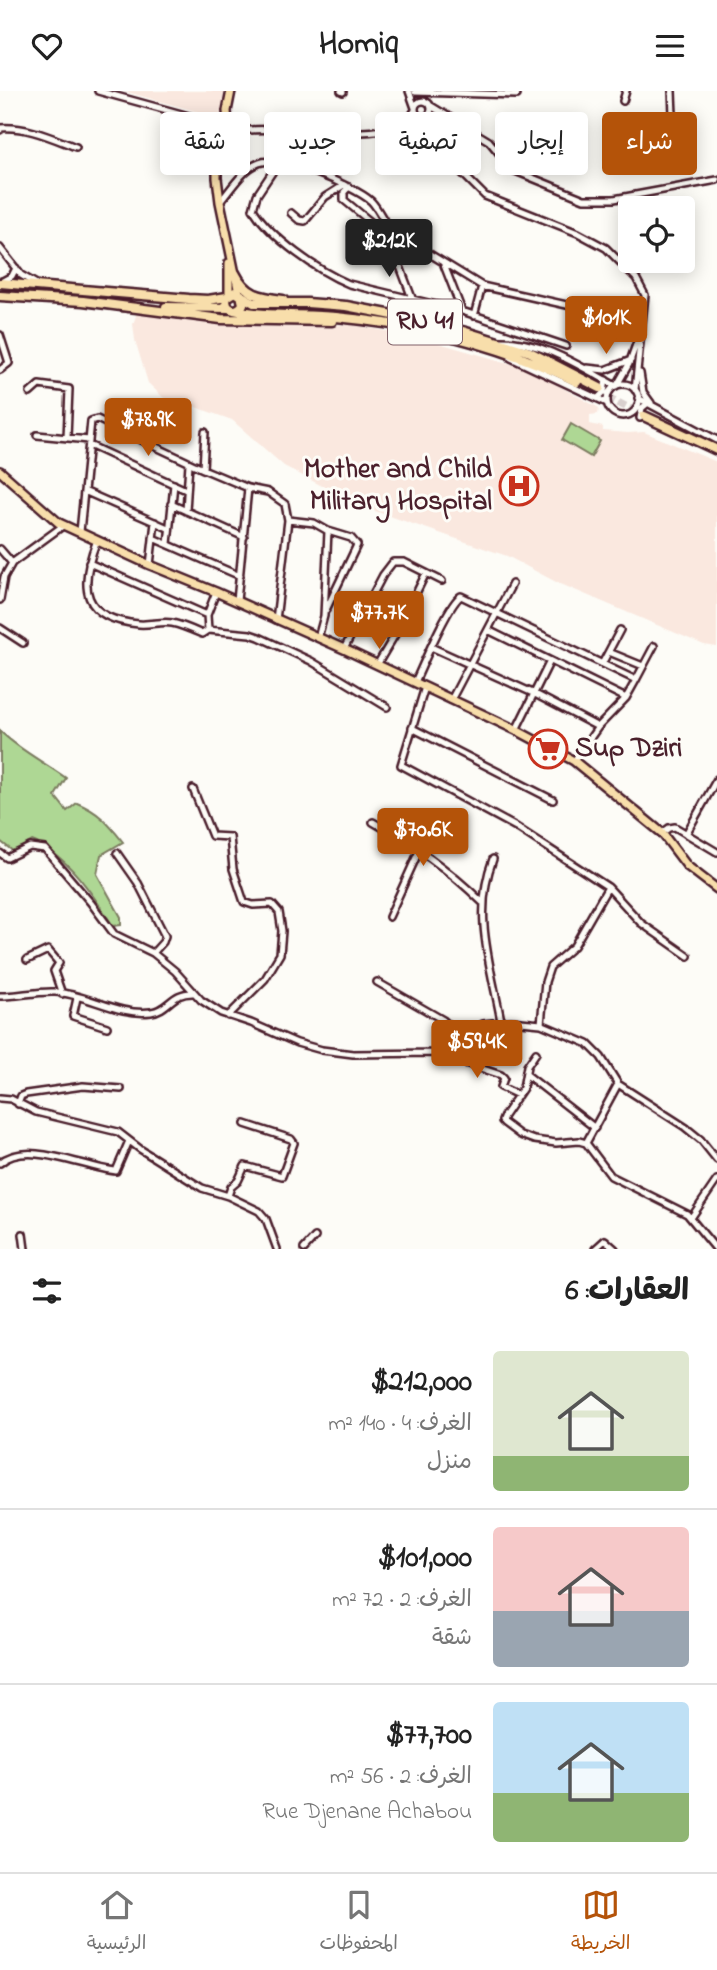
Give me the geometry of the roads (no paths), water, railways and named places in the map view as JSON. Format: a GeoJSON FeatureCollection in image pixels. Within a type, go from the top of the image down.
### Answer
{"type":"FeatureCollection","features":[{"type":"Feature","properties":{"kind":"highway"},"geometry":{"type":"LineString","coordinates":[[235,273],[241,284],[252,294],[307,303]]}},
{"type":"Feature","properties":{"kind":"highway","name":"RN 41"},"geometry":{"type":"LineString","coordinates":[[0,282],[199,299],[234,295],[254,303],[307,303],[388,314],[496,344]]}},
{"type":"Feature","properties":{"kind":"highway"},"geometry":{"type":"LineString","coordinates":[[234,295],[243,304],[240,309],[231,309],[226,303],[234,295]]}},
{"type":"Feature","properties":{"kind":"highway","name":"RN 41"},"geometry":{"type":"LineString","coordinates":[[0,296],[83,300],[145,308],[231,309],[411,327],[530,352],[600,390]]}},
{"type":"Feature","properties":{"kind":"highway"},"geometry":{"type":"LineString","coordinates":[[145,308],[221,319],[360,321]]}},
{"type":"Feature","properties":{"kind":"highway"},"geometry":{"type":"LineString","coordinates":[[646,410],[717,442]]}},
{"type":"Feature","properties":{"kind":"highway"},"geometry":{"type":"LineString","coordinates":[[646,410],[717,452]]}},
{"type":"Feature","properties":{"kind":"main road"},"geometry":{"type":"LineString","coordinates":[[227,112],[231,91]]}},
{"type":"Feature","properties":{"kind":"main road"},"geometry":{"type":"LineString","coordinates":[[218,175],[220,202],[235,273],[234,295]]}},
{"type":"Feature","properties":{"kind":"main road"},"geometry":{"type":"LineString","coordinates":[[226,234],[234,295]]}},
{"type":"Feature","properties":{"kind":"main road"},"geometry":{"type":"LineString","coordinates":[[0,471],[64,525],[344,649],[516,730],[573,761],[662,833],[687,866],[717,889]]}},
{"type":"Feature","properties":{"kind":"street"},"geometry":{"type":"LineString","coordinates":[[98,91],[172,112]]}},
{"type":"Feature","properties":{"kind":"street"},"geometry":{"type":"LineString","coordinates":[[413,91],[517,95]]}},
{"type":"Feature","properties":{"kind":"street"},"geometry":{"type":"LineString","coordinates":[[413,91],[431,106],[489,141],[513,170],[584,199],[614,199],[717,180]]}},
{"type":"Feature","properties":{"kind":"street"},"geometry":{"type":"LineString","coordinates":[[413,91],[415,109],[418,112]]}},
{"type":"Feature","properties":{"kind":"street"},"geometry":{"type":"LineString","coordinates":[[623,101],[626,91]]}},
{"type":"Feature","properties":{"kind":"street"},"geometry":{"type":"LineString","coordinates":[[672,91],[673,112]]}},
{"type":"Feature","properties":{"kind":"street"},"geometry":{"type":"LineString","coordinates":[[413,112],[419,101],[425,100]]}},
{"type":"Feature","properties":{"kind":"street"},"geometry":{"type":"LineString","coordinates":[[430,112],[431,106]]}},
{"type":"Feature","properties":{"kind":"street"},"geometry":{"type":"LineString","coordinates":[[0,130],[8,128],[32,131],[76,147]]}},
{"type":"Feature","properties":{"kind":"street"},"geometry":{"type":"LineString","coordinates":[[250,130],[375,130]]}},
{"type":"Feature","properties":{"kind":"street"},"geometry":{"type":"LineString","coordinates":[[220,202],[245,173],[264,162]]}},
{"type":"Feature","properties":{"kind":"street"},"geometry":{"type":"LineString","coordinates":[[270,175],[257,195],[253,209],[260,221],[286,244],[335,278],[349,284],[463,311],[566,346]]}},
{"type":"Feature","properties":{"kind":"street"},"geometry":{"type":"LineString","coordinates":[[321,175],[334,179],[373,202],[388,230],[412,298]]}},
{"type":"Feature","properties":{"kind":"street"},"geometry":{"type":"LineString","coordinates":[[464,175],[485,196],[578,233],[606,248],[636,278],[645,295],[635,390],[646,410]]}},
{"type":"Feature","properties":{"kind":"street"},"geometry":{"type":"LineString","coordinates":[[291,213],[299,221],[305,221],[326,197],[346,186]]}},
{"type":"Feature","properties":{"kind":"street"},"geometry":{"type":"LineString","coordinates":[[346,186],[344,200],[378,228],[388,230],[482,286],[589,310],[601,317]]}},
{"type":"Feature","properties":{"kind":"street"},"geometry":{"type":"LineString","coordinates":[[0,248],[21,275],[40,286]]}},
{"type":"Feature","properties":{"kind":"street"},"geometry":{"type":"LineString","coordinates":[[444,264],[463,311]]}},
{"type":"Feature","properties":{"kind":"street"},"geometry":{"type":"LineString","coordinates":[[0,282],[12,276],[16,268]]}},
{"type":"Feature","properties":{"kind":"street"},"geometry":{"type":"LineString","coordinates":[[474,316],[482,286]]}},
{"type":"Feature","properties":{"kind":"street"},"geometry":{"type":"LineString","coordinates":[[607,403],[610,391],[616,386],[631,360],[642,326]]}},
{"type":"Feature","properties":{"kind":"street"},"geometry":{"type":"LineString","coordinates":[[0,335],[9,363],[0,370]]}},
{"type":"Feature","properties":{"kind":"street"},"geometry":{"type":"LineString","coordinates":[[496,344],[518,341],[568,359],[584,368],[605,370],[631,360]]}},
{"type":"Feature","properties":{"kind":"street"},"geometry":{"type":"LineString","coordinates":[[496,344],[508,357],[600,390],[627,385],[635,390]]}},
{"type":"Feature","properties":{"kind":"street"},"geometry":{"type":"LineString","coordinates":[[638,363],[646,410]]}},
{"type":"Feature","properties":{"kind":"street"},"geometry":{"type":"LineString","coordinates":[[584,368],[611,411],[618,415],[646,410]]}},
{"type":"Feature","properties":{"kind":"street"},"geometry":{"type":"LineString","coordinates":[[30,393],[39,385],[69,389],[67,438]]}},
{"type":"Feature","properties":{"kind":"street"},"geometry":{"type":"LineString","coordinates":[[631,413],[638,398]]}},
{"type":"Feature","properties":{"kind":"street"},"geometry":{"type":"LineString","coordinates":[[80,532],[91,421],[97,419],[203,470],[248,488],[268,492],[287,506],[288,520],[276,620]]}},
{"type":"Feature","properties":{"kind":"street"},"geometry":{"type":"LineString","coordinates":[[203,470],[205,432]]}},
{"type":"Feature","properties":{"kind":"street"},"geometry":{"type":"LineString","coordinates":[[37,435],[89,442],[186,490]]}},
{"type":"Feature","properties":{"kind":"street"},"geometry":{"type":"LineString","coordinates":[[186,511],[189,463]]}},
{"type":"Feature","properties":{"kind":"street"},"geometry":{"type":"LineString","coordinates":[[168,544],[173,484]]}},
{"type":"Feature","properties":{"kind":"street"},"geometry":{"type":"LineString","coordinates":[[237,601],[248,488]]}},
{"type":"Feature","properties":{"kind":"street"},"geometry":{"type":"LineString","coordinates":[[84,491],[168,528]]}},
{"type":"Feature","properties":{"kind":"street"},"geometry":{"type":"LineString","coordinates":[[171,504],[244,537]]}},
{"type":"Feature","properties":{"kind":"street"},"geometry":{"type":"LineString","coordinates":[[288,520],[314,523],[328,531],[351,538],[357,545],[324,616],[318,638]]}},
{"type":"Feature","properties":{"kind":"street"},"geometry":{"type":"LineString","coordinates":[[150,565],[155,523]]}},
{"type":"Feature","properties":{"kind":"street"},"geometry":{"type":"LineString","coordinates":[[0,600],[4,577],[12,563],[64,525]]}},
{"type":"Feature","properties":{"kind":"street"},"geometry":{"type":"LineString","coordinates":[[324,616],[328,531]]}},
{"type":"Feature","properties":{"kind":"street"},"geometry":{"type":"LineString","coordinates":[[153,538],[240,576]]}},
{"type":"Feature","properties":{"kind":"street"},"geometry":{"type":"LineString","coordinates":[[97,540],[89,563],[88,585],[91,604],[99,614],[140,624],[169,622],[202,634],[208,630],[250,634],[311,661],[387,707]]}},
{"type":"Feature","properties":{"kind":"street"},"geometry":{"type":"LineString","coordinates":[[0,549],[12,563]]}},
{"type":"Feature","properties":{"kind":"street"},"geometry":{"type":"LineString","coordinates":[[344,649],[383,575],[393,562],[404,562],[442,580]]}},
{"type":"Feature","properties":{"kind":"street"},"geometry":{"type":"LineString","coordinates":[[89,563],[207,615]]}},
{"type":"Feature","properties":{"kind":"street"},"geometry":{"type":"LineString","coordinates":[[377,665],[426,573]]}},
{"type":"Feature","properties":{"kind":"street"},"geometry":{"type":"LineString","coordinates":[[451,700],[512,584]]}},
{"type":"Feature","properties":{"kind":"street"},"geometry":{"type":"LineString","coordinates":[[208,630],[207,615],[216,591]]}},
{"type":"Feature","properties":{"kind":"street"},"geometry":{"type":"LineString","coordinates":[[415,682],[458,597],[497,612],[636,680]]}},
{"type":"Feature","properties":{"kind":"street"},"geometry":{"type":"LineString","coordinates":[[364,612],[398,628]]}},
{"type":"Feature","properties":{"kind":"street"},"geometry":{"type":"LineString","coordinates":[[0,628],[23,643]]}},
{"type":"Feature","properties":{"kind":"street"},"geometry":{"type":"LineString","coordinates":[[602,664],[620,630]]}},
{"type":"Feature","properties":{"kind":"street"},"geometry":{"type":"LineString","coordinates":[[488,631],[626,698]]}},
{"type":"Feature","properties":{"kind":"street"},"geometry":{"type":"LineString","coordinates":[[573,761],[598,727],[626,698],[654,646]]}},
{"type":"Feature","properties":{"kind":"street"},"geometry":{"type":"LineString","coordinates":[[431,647],[535,694],[598,727]]}},
{"type":"Feature","properties":{"kind":"street"},"geometry":{"type":"LineString","coordinates":[[609,652],[643,666]]}},
{"type":"Feature","properties":{"kind":"street"},"geometry":{"type":"LineString","coordinates":[[516,730],[550,661]]}},
{"type":"Feature","properties":{"kind":"street"},"geometry":{"type":"LineString","coordinates":[[425,687],[401,765],[516,827],[608,887],[641,923],[688,955]]}},
{"type":"Feature","properties":{"kind":"street"},"geometry":{"type":"LineString","coordinates":[[412,728],[554,800]]}},
{"type":"Feature","properties":{"kind":"street"},"geometry":{"type":"LineString","coordinates":[[686,834],[717,779]]}},
{"type":"Feature","properties":{"kind":"street"},"geometry":{"type":"LineString","coordinates":[[193,789],[212,836],[230,837],[233,869],[244,902],[253,905],[272,904],[279,912],[282,931],[279,957],[265,979],[228,1016]]}},
{"type":"Feature","properties":{"kind":"street"},"geometry":{"type":"LineString","coordinates":[[373,822],[410,842],[438,862],[482,902]]}},
{"type":"Feature","properties":{"kind":"street"},"geometry":{"type":"LineString","coordinates":[[662,833],[673,827],[717,852]]}},
{"type":"Feature","properties":{"kind":"street"},"geometry":{"type":"LineString","coordinates":[[0,852],[6,858],[30,847],[45,849],[114,934],[153,953],[175,971],[201,1000],[228,1016],[322,1050],[353,1053],[435,1053],[503,1076],[501,1087],[518,1095]]}},
{"type":"Feature","properties":{"kind":"street"},"geometry":{"type":"LineString","coordinates":[[388,917],[419,851]]}},
{"type":"Feature","properties":{"kind":"street"},"geometry":{"type":"LineString","coordinates":[[117,853],[138,883],[163,930],[163,943],[153,953]]}},
{"type":"Feature","properties":{"kind":"street"},"geometry":{"type":"LineString","coordinates":[[493,859],[482,902],[485,938],[501,1021]]}},
{"type":"Feature","properties":{"kind":"street"},"geometry":{"type":"LineString","coordinates":[[541,1024],[546,976],[555,961],[578,940],[608,887]]}},
{"type":"Feature","properties":{"kind":"street"},"geometry":{"type":"LineString","coordinates":[[27,960],[48,950],[59,963],[54,971],[62,994]]}},
{"type":"Feature","properties":{"kind":"street"},"geometry":{"type":"LineString","coordinates":[[377,982],[443,1020],[459,1035]]}},
{"type":"Feature","properties":{"kind":"street"},"geometry":{"type":"LineString","coordinates":[[0,996],[62,994],[115,1008],[153,1012],[183,992],[194,993]]}},
{"type":"Feature","properties":{"kind":"street"},"geometry":{"type":"LineString","coordinates":[[76,997],[73,1016],[107,1027]]}},
{"type":"Feature","properties":{"kind":"street"},"geometry":{"type":"LineString","coordinates":[[435,1053],[459,1035],[483,1024],[501,1021],[541,1024],[588,1044],[601,1056],[618,1084],[685,1127],[701,1140],[717,1160]]}},
{"type":"Feature","properties":{"kind":"street"},"geometry":{"type":"LineString","coordinates":[[536,1053],[527,1066],[527,1075],[518,1095],[502,1121],[513,1131],[541,1142],[586,1143],[611,1176],[691,1218],[716,1249]]}},
{"type":"Feature","properties":{"kind":"street"},"geometry":{"type":"LineString","coordinates":[[527,1075],[595,1128]]}},
{"type":"Feature","properties":{"kind":"street"},"geometry":{"type":"LineString","coordinates":[[586,1143],[618,1084]]}},
{"type":"Feature","properties":{"kind":"street"},"geometry":{"type":"LineString","coordinates":[[18,1104],[26,1094],[83,1086],[121,1089]]}},
{"type":"Feature","properties":{"kind":"street"},"geometry":{"type":"LineString","coordinates":[[0,1098],[11,1100],[36,1112],[118,1132],[202,1188],[228,1196],[261,1213],[268,1223],[277,1249]]}},
{"type":"Feature","properties":{"kind":"street"},"geometry":{"type":"LineString","coordinates":[[228,1196],[245,1166],[282,1176],[294,1143],[291,1139],[245,1124]]}},
{"type":"Feature","properties":{"kind":"street"},"geometry":{"type":"LineString","coordinates":[[0,1163],[30,1153],[116,1171],[129,1141]]}},
{"type":"Feature","properties":{"kind":"street"},"geometry":{"type":"LineString","coordinates":[[691,1218],[717,1180]]}},
{"type":"Feature","properties":{"kind":"street"},"geometry":{"type":"LineString","coordinates":[[23,1234],[25,1249]]}},
{"type":"Feature","properties":{"kind":"street"},"geometry":{"type":"LineString","coordinates":[[304,1249],[315,1237]]}},
{"type":"Feature","properties":{"kind":"street"},"geometry":{"type":"LineString","coordinates":[[595,1249],[607,1240],[615,1249]]}},
{"type":"Feature","properties":{"kind":"tunnel"},"geometry":{"type":"LineString","coordinates":[[597,392],[644,416]]}},
{"type":"Feature","properties":{"kind":"place","name":"Mother and Child Military Hospital"},"geometry":{"type":"Point","coordinates":[519,486]}},
{"type":"Feature","properties":{"kind":"place","name":"Sup Dziri"},"geometry":{"type":"Point","coordinates":[548,749]}}]}
